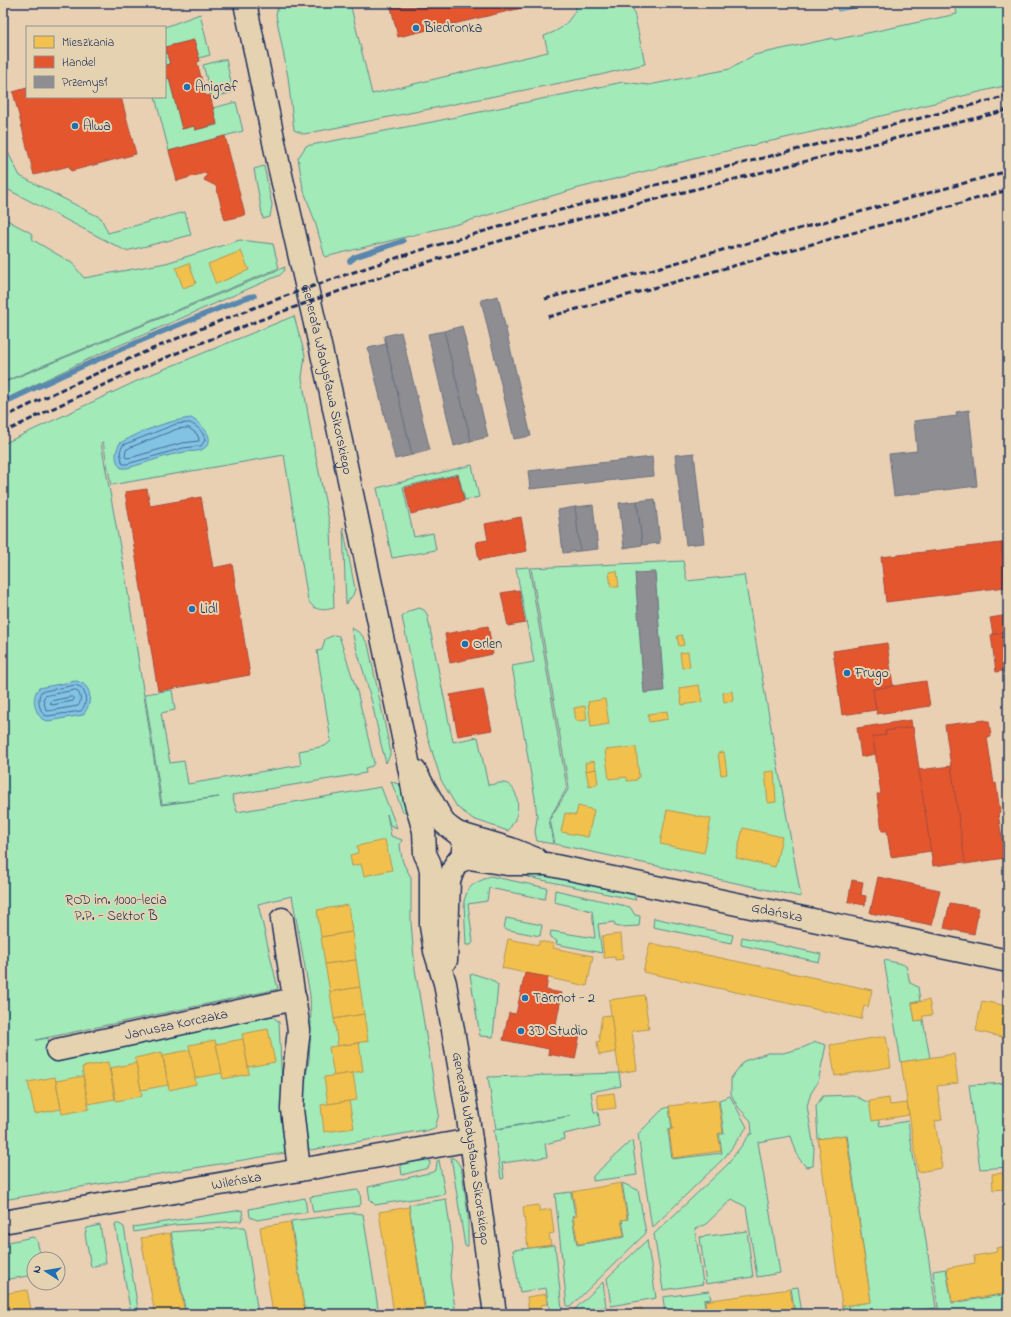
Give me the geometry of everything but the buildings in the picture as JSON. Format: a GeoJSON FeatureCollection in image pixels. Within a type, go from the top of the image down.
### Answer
{"type":"FeatureCollection","features":[{"type":"Feature","properties":{"kind":"street","name":"Generała Władysława Sikorskiego"},"geometry":{"type":"LineString","coordinates":[[245,3],[281,173],[330,389],[407,756],[414,800],[424,832],[424,850],[429,862],[432,880],[431,926],[435,951],[446,983],[471,1140],[495,1314]]}},
{"type":"Feature","properties":{"kind":"street","name":"Generała Władysława Sikorskiego"},"geometry":{"type":"LineString","coordinates":[[407,756],[440,817],[461,837],[464,846],[462,856],[457,863],[449,881],[446,983]]}},
{"type":"Feature","properties":{"kind":"street"},"geometry":{"type":"LineString","coordinates":[[425,841],[428,835],[438,828],[453,831]]}},
{"type":"Feature","properties":{"kind":"street","name":"Gdańska"},"geometry":{"type":"LineString","coordinates":[[453,831],[520,852],[546,864]]}},
{"type":"Feature","properties":{"kind":"street","name":"Gdańska"},"geometry":{"type":"LineString","coordinates":[[457,863],[469,858],[507,864],[546,864],[1008,961]]}},
{"type":"Feature","properties":{"kind":"street"},"geometry":{"type":"LineString","coordinates":[[429,862],[442,868],[449,868],[457,863]]}},
{"type":"Feature","properties":{"kind":"street"},"geometry":{"type":"LineString","coordinates":[[282,919],[299,1030],[294,1072],[292,1109],[299,1170]]}},
{"type":"Feature","properties":{"kind":"street","name":"Janusza Korczaka"},"geometry":{"type":"LineString","coordinates":[[58,1050],[295,999]]}},
{"type":"Feature","properties":{"kind":"street","name":"Wileńska"},"geometry":{"type":"LineString","coordinates":[[3,1222],[471,1140]]}},
{"type":"Feature","properties":{"kind":"green space"},"geometry":{"type":"Polygon","coordinates":[[[282,3],[350,3],[372,94],[548,52],[544,36],[555,32],[570,19],[576,9],[574,3],[632,3],[645,64],[600,75],[304,134],[294,130],[288,77],[276,15],[278,6],[282,3]]]}},
{"type":"Feature","properties":{"kind":"green space"},"geometry":{"type":"Polygon","coordinates":[[[955,3],[1008,3],[1008,85],[852,123],[709,155],[575,189],[458,224],[325,257],[303,188],[298,158],[306,146],[432,122],[623,82],[649,85],[730,69],[754,55],[957,14],[955,3]]]}},
{"type":"Feature","properties":{"kind":"green space"},"geometry":{"type":"Polygon","coordinates":[[[200,14],[210,55],[199,58],[194,40],[166,47],[166,27],[200,14]]]}},
{"type":"Feature","properties":{"kind":"green space"},"geometry":{"type":"Polygon","coordinates":[[[166,50],[170,64],[166,65],[166,50]]]}},
{"type":"Feature","properties":{"kind":"green space"},"geometry":{"type":"Polygon","coordinates":[[[226,59],[233,92],[212,98],[203,65],[226,59]]]}},
{"type":"Feature","properties":{"kind":"green space"},"geometry":{"type":"Polygon","coordinates":[[[169,78],[182,129],[194,126],[195,130],[217,125],[213,108],[236,102],[243,131],[169,151],[155,98],[166,98],[166,79],[169,78]]]}},
{"type":"Feature","properties":{"kind":"green space"},"geometry":{"type":"Polygon","coordinates":[[[3,143],[20,176],[101,218],[108,233],[185,212],[191,235],[126,251],[3,187],[3,143]]]}},
{"type":"Feature","properties":{"kind":"green space"},"geometry":{"type":"Polygon","coordinates":[[[264,166],[272,205],[270,217],[263,219],[254,169],[264,166]]]}},
{"type":"Feature","properties":{"kind":"green space"},"geometry":{"type":"Polygon","coordinates":[[[3,218],[31,233],[33,240],[72,263],[84,278],[166,263],[240,240],[273,244],[279,268],[3,382],[3,218]]]}},
{"type":"Feature","properties":{"kind":"green space"},"geometry":{"type":"Polygon","coordinates":[[[285,267],[284,271],[280,275],[95,356],[3,400],[3,383],[285,267]]]}},
{"type":"Feature","properties":{"kind":"green space","name":"ROD im. 1000-lecia P.P. - Sektor B"},"geometry":{"type":"Polygon","coordinates":[[[294,316],[305,355],[302,378],[312,438],[331,530],[334,608],[326,610],[319,609],[310,604],[308,600],[284,455],[111,485],[103,442],[101,443],[126,580],[161,805],[219,797],[162,804],[145,694],[172,690],[175,710],[161,713],[170,763],[184,761],[188,784],[301,765],[299,751],[325,746],[331,741],[317,651],[322,650],[325,639],[335,635],[339,636],[357,691],[374,763],[372,766],[365,768],[366,773],[232,795],[237,812],[381,787],[397,828],[390,825],[387,814],[391,836],[402,840],[400,845],[402,859],[411,877],[411,923],[415,969],[439,1114],[435,1128],[422,1132],[424,1130],[311,1150],[306,1145],[301,1102],[309,1060],[311,1022],[310,995],[292,896],[258,904],[278,989],[36,1040],[48,1038],[53,1060],[271,1015],[279,1022],[285,1153],[3,1200],[3,444],[152,374],[294,316]]]}},
{"type":"Feature","properties":{"kind":"green space"},"geometry":{"type":"Polygon","coordinates":[[[472,465],[479,497],[465,500],[458,474],[403,487],[414,537],[433,533],[436,550],[392,558],[377,488],[472,465]]]}},
{"type":"Feature","properties":{"kind":"green space"},"geometry":{"type":"Polygon","coordinates":[[[343,527],[355,589],[353,595],[346,604],[343,527]]]}},
{"type":"Feature","properties":{"kind":"green space"},"geometry":{"type":"Polygon","coordinates":[[[683,561],[687,581],[744,575],[801,897],[555,844],[550,819],[569,788],[531,568],[683,561]]]}},
{"type":"Feature","properties":{"kind":"green space"},"geometry":{"type":"Polygon","coordinates":[[[529,567],[567,788],[549,819],[553,844],[537,841],[535,832],[537,818],[535,798],[512,666],[534,662],[516,568],[529,567]]]}},
{"type":"Feature","properties":{"kind":"green space"},"geometry":{"type":"Polygon","coordinates":[[[419,608],[424,610],[427,614],[453,742],[478,737],[488,785],[500,783],[508,784],[512,787],[516,796],[518,805],[517,814],[508,831],[473,819],[457,807],[441,780],[427,735],[402,617],[409,611],[419,608]]]}},
{"type":"Feature","properties":{"kind":"green space"},"geometry":{"type":"Polygon","coordinates":[[[351,627],[361,634],[368,644],[390,749],[390,755],[386,763],[370,694],[354,642],[351,627]]]}},
{"type":"Feature","properties":{"kind":"green space"},"geometry":{"type":"Polygon","coordinates":[[[391,781],[400,785],[411,809],[403,812],[391,781]]]}},
{"type":"Feature","properties":{"kind":"green space"},"geometry":{"type":"Polygon","coordinates":[[[496,868],[560,878],[634,895],[636,900],[495,870],[496,868]]]}},
{"type":"Feature","properties":{"kind":"green space"},"geometry":{"type":"Polygon","coordinates":[[[490,876],[547,888],[545,899],[489,888],[487,901],[468,904],[473,942],[471,945],[466,945],[464,901],[466,895],[468,890],[474,884],[490,876]]]}},
{"type":"Feature","properties":{"kind":"green space"},"geometry":{"type":"Polygon","coordinates":[[[555,890],[630,907],[635,915],[640,916],[639,926],[620,927],[615,926],[614,922],[598,924],[602,953],[556,944],[557,941],[550,937],[551,931],[595,938],[592,911],[554,902],[555,890]]]}},
{"type":"Feature","properties":{"kind":"green space"},"geometry":{"type":"Polygon","coordinates":[[[506,918],[542,925],[540,936],[504,929],[506,918]]]}},
{"type":"Feature","properties":{"kind":"green space"},"geometry":{"type":"Polygon","coordinates":[[[654,918],[733,935],[731,943],[653,927],[654,918]]]}},
{"type":"Feature","properties":{"kind":"green space"},"geometry":{"type":"Polygon","coordinates":[[[742,937],[821,954],[819,962],[741,945],[742,937]]]}},
{"type":"Feature","properties":{"kind":"green space"},"geometry":{"type":"Polygon","coordinates":[[[884,960],[906,965],[910,983],[918,987],[920,1001],[912,1003],[915,1021],[923,1020],[930,1058],[901,1062],[884,960]]]}},
{"type":"Feature","properties":{"kind":"green space"},"geometry":{"type":"Polygon","coordinates":[[[474,974],[490,979],[498,985],[493,1037],[480,1036],[470,975],[474,974]]]}},
{"type":"Feature","properties":{"kind":"green space"},"geometry":{"type":"Polygon","coordinates":[[[816,1042],[826,1045],[818,1082],[811,1093],[807,1106],[814,1148],[813,1166],[806,1167],[798,1157],[791,1136],[758,1142],[780,1273],[757,1277],[746,1207],[732,1199],[706,1224],[695,1229],[703,1284],[663,1290],[654,1234],[728,1164],[750,1134],[752,1134],[751,1121],[738,1107],[731,1094],[731,1078],[744,1061],[768,1053],[783,1053],[802,1048],[816,1042]]]}},
{"type":"Feature","properties":{"kind":"green space"},"geometry":{"type":"Polygon","coordinates":[[[619,1073],[621,1086],[591,1092],[594,1112],[598,1112],[600,1126],[564,1134],[565,1139],[545,1144],[547,1157],[502,1163],[504,1178],[501,1179],[494,1130],[570,1116],[496,1129],[488,1077],[619,1073]]]}},
{"type":"Feature","properties":{"kind":"green space"},"geometry":{"type":"Polygon","coordinates":[[[1008,1083],[1008,1167],[980,1169],[969,1085],[1008,1083]]]}},
{"type":"Feature","properties":{"kind":"green space"},"geometry":{"type":"Polygon","coordinates":[[[853,1095],[875,1106],[880,1126],[908,1121],[936,1308],[891,1314],[844,1314],[842,1306],[871,1302],[847,1135],[818,1139],[816,1106],[823,1096],[853,1095]]]}},
{"type":"Feature","properties":{"kind":"green space"},"geometry":{"type":"Polygon","coordinates":[[[730,1096],[747,1127],[725,1157],[652,1228],[638,1134],[663,1109],[669,1107],[672,1129],[668,1130],[672,1159],[722,1153],[719,1134],[724,1134],[719,1100],[730,1096]]]}},
{"type":"Feature","properties":{"kind":"green space"},"geometry":{"type":"Polygon","coordinates":[[[632,1140],[637,1175],[593,1181],[593,1176],[632,1140]]]}},
{"type":"Feature","properties":{"kind":"green space"},"geometry":{"type":"Polygon","coordinates":[[[429,1156],[430,1164],[428,1168],[402,1175],[400,1161],[429,1156]]]}},
{"type":"Feature","properties":{"kind":"green space"},"geometry":{"type":"Polygon","coordinates":[[[451,1157],[456,1160],[462,1173],[468,1215],[468,1246],[465,1246],[451,1157]]]}},
{"type":"Feature","properties":{"kind":"green space"},"geometry":{"type":"Polygon","coordinates":[[[439,1160],[445,1194],[375,1205],[370,1200],[368,1187],[433,1172],[436,1170],[437,1161],[439,1160]]]}},
{"type":"Feature","properties":{"kind":"green space"},"geometry":{"type":"Polygon","coordinates":[[[622,1183],[638,1190],[646,1233],[570,1307],[567,1306],[555,1194],[571,1192],[575,1215],[572,1216],[577,1245],[625,1237],[622,1220],[628,1219],[622,1183]]]}},
{"type":"Feature","properties":{"kind":"green space"},"geometry":{"type":"Polygon","coordinates":[[[357,1190],[360,1192],[361,1204],[359,1206],[313,1212],[310,1197],[357,1190]]]}},
{"type":"Feature","properties":{"kind":"green space"},"geometry":{"type":"Polygon","coordinates":[[[305,1198],[307,1212],[257,1220],[250,1217],[249,1209],[305,1198]]]}},
{"type":"Feature","properties":{"kind":"green space"},"geometry":{"type":"Polygon","coordinates":[[[446,1199],[453,1248],[450,1276],[456,1314],[426,1314],[409,1205],[446,1199]]]}},
{"type":"Feature","properties":{"kind":"green space"},"geometry":{"type":"Polygon","coordinates":[[[242,1210],[243,1219],[241,1221],[174,1225],[134,1232],[133,1227],[242,1210]]]}},
{"type":"Feature","properties":{"kind":"green space"},"geometry":{"type":"Polygon","coordinates":[[[353,1213],[363,1214],[379,1314],[305,1314],[291,1221],[353,1213]]]}},
{"type":"Feature","properties":{"kind":"green space"},"geometry":{"type":"Polygon","coordinates":[[[115,1224],[119,1224],[124,1227],[139,1314],[131,1314],[115,1224]]]}},
{"type":"Feature","properties":{"kind":"green space"},"geometry":{"type":"Polygon","coordinates":[[[100,1225],[106,1263],[91,1267],[85,1234],[87,1228],[100,1225]]]}},
{"type":"Feature","properties":{"kind":"green space"},"geometry":{"type":"Polygon","coordinates":[[[245,1227],[258,1314],[186,1314],[171,1232],[245,1227]]]}},
{"type":"Feature","properties":{"kind":"green space"},"geometry":{"type":"Polygon","coordinates":[[[747,1231],[753,1277],[706,1284],[700,1237],[747,1231]]]}},
{"type":"Feature","properties":{"kind":"green space"},"geometry":{"type":"Polygon","coordinates":[[[33,1237],[37,1240],[39,1251],[26,1251],[26,1276],[3,1280],[3,1243],[33,1237]]]}},
{"type":"Feature","properties":{"kind":"green space"},"geometry":{"type":"Polygon","coordinates":[[[647,1240],[656,1298],[611,1306],[607,1278],[647,1240]]]}},
{"type":"Feature","properties":{"kind":"green space"},"geometry":{"type":"Polygon","coordinates":[[[555,1245],[562,1309],[558,1313],[550,1314],[546,1288],[520,1292],[513,1250],[555,1245]]]}},
{"type":"Feature","properties":{"kind":"green space"},"geometry":{"type":"Polygon","coordinates":[[[946,1269],[952,1303],[1008,1294],[1008,1314],[939,1314],[933,1271],[946,1269]]]}},
{"type":"Feature","properties":{"kind":"green space"},"geometry":{"type":"Polygon","coordinates":[[[603,1282],[606,1307],[575,1312],[575,1309],[603,1282]]]}},
{"type":"Feature","properties":{"kind":"green space"},"geometry":{"type":"Polygon","coordinates":[[[798,1287],[802,1314],[795,1314],[791,1288],[798,1287]]]}},
{"type":"Feature","properties":{"kind":"green space"},"geometry":{"type":"Polygon","coordinates":[[[709,1291],[711,1299],[704,1300],[706,1314],[665,1314],[663,1297],[709,1291]]]}},
{"type":"Feature","properties":{"kind":"water"},"geometry":{"type":"Polygon","coordinates":[[[836,3],[878,3],[838,11],[836,3]]]}},
{"type":"Feature","properties":{"kind":"water"},"geometry":{"type":"Polygon","coordinates":[[[191,418],[203,427],[209,436],[209,441],[203,449],[199,451],[170,455],[127,468],[121,468],[117,462],[117,449],[120,443],[154,427],[172,421],[191,418]]]}},
{"type":"Feature","properties":{"kind":"water"},"geometry":{"type":"Polygon","coordinates":[[[76,681],[86,686],[90,695],[88,706],[83,715],[48,721],[42,719],[34,704],[35,695],[39,688],[76,681]]]}},
{"type":"Feature","properties":{"kind":"waterway"},"geometry":{"type":"LineString","coordinates":[[350,261],[355,257],[403,241]]}},
{"type":"Feature","properties":{"kind":"waterway"},"geometry":{"type":"LineString","coordinates":[[3,403],[94,361],[217,309],[254,296]]}},
{"type":"Feature","properties":{"kind":"railway"},"geometry":{"type":"LineString","coordinates":[[3,418],[95,374],[189,333],[285,296],[419,251],[494,228],[607,198],[1008,96]]}},
{"type":"Feature","properties":{"kind":"railway"},"geometry":{"type":"LineString","coordinates":[[3,433],[99,387],[196,345],[246,325],[396,272],[505,239],[579,219],[1008,110]]}},
{"type":"Feature","properties":{"kind":"railway"},"geometry":{"type":"LineString","coordinates":[[545,299],[1008,171]]}},
{"type":"Feature","properties":{"kind":"railway"},"geometry":{"type":"LineString","coordinates":[[548,317],[1008,190]]}},
{"type":"Feature","properties":{"kind":"place","name":"Biedronka"},"geometry":{"type":"Point","coordinates":[416,28]}},
{"type":"Feature","properties":{"kind":"place","name":"Anigraf"},"geometry":{"type":"Point","coordinates":[187,87]}},
{"type":"Feature","properties":{"kind":"place","name":"Alwa"},"geometry":{"type":"Point","coordinates":[75,126]}},
{"type":"Feature","properties":{"kind":"place","name":"Lidl"},"geometry":{"type":"Point","coordinates":[192,609]}},
{"type":"Feature","properties":{"kind":"place","name":"Orlen"},"geometry":{"type":"Point","coordinates":[465,644]}},
{"type":"Feature","properties":{"kind":"place","name":"Frugo"},"geometry":{"type":"Point","coordinates":[847,673]}},
{"type":"Feature","properties":{"kind":"place","name":"Tarmot - 2"},"geometry":{"type":"Point","coordinates":[525,998]}},
{"type":"Feature","properties":{"kind":"place","name":"3D Studio"},"geometry":{"type":"Point","coordinates":[521,1031]}}]}
